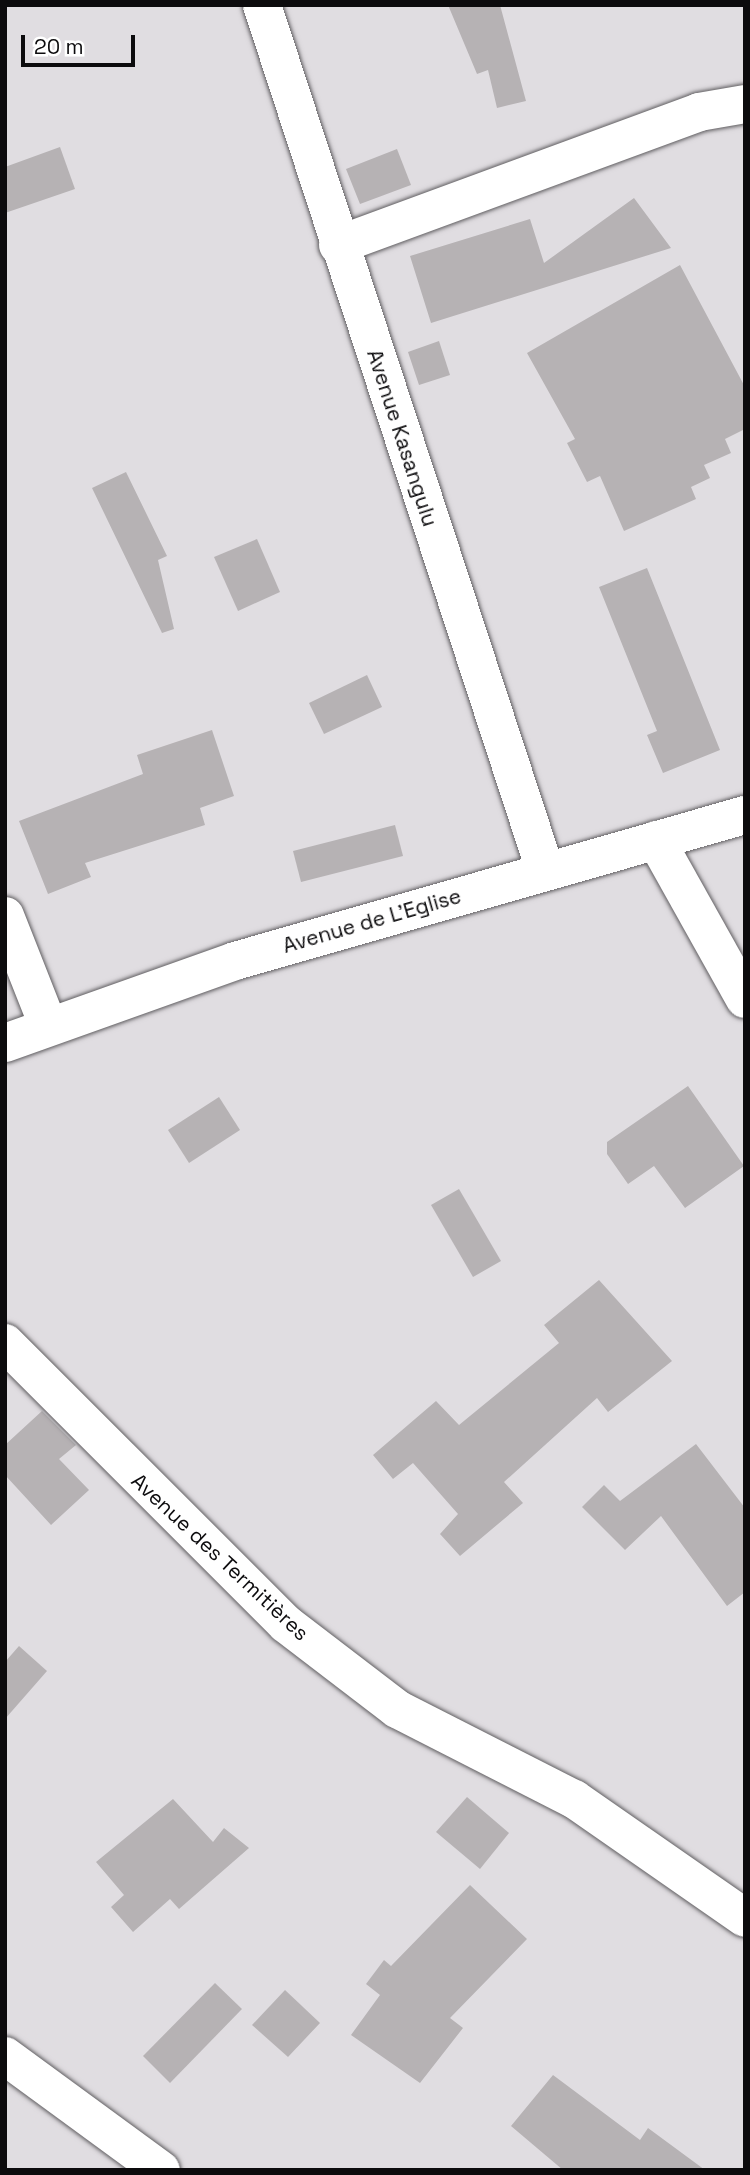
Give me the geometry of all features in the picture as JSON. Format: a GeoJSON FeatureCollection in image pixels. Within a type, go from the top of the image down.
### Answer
{"type":"FeatureCollection","features":[{"type":"Feature","properties":{"kind":"street","name":"Avenue Kasangulu"},"geometry":{"type":"LineString","coordinates":[[262,5],[338,246],[545,870]]}},
{"type":"Feature","properties":{"kind":"street"},"geometry":{"type":"LineString","coordinates":[[338,246],[699,112],[745,104]]}},
{"type":"Feature","properties":{"kind":"street","name":"Avenue de L'Eglise"},"geometry":{"type":"LineString","coordinates":[[5,1043],[48,1025],[235,961],[545,870],[745,815]]}},
{"type":"Feature","properties":{"kind":"street"},"geometry":{"type":"LineString","coordinates":[[656,840],[745,999]]}},
{"type":"Feature","properties":{"kind":"street"},"geometry":{"type":"LineString","coordinates":[[5,916],[48,1025]]}},
{"type":"Feature","properties":{"kind":"street","name":"Avenue des Termitières"},"geometry":{"type":"LineString","coordinates":[[5,1343],[286,1624],[397,1709],[574,1799],[745,1918]]}},
{"type":"Feature","properties":{"kind":"street"},"geometry":{"type":"LineString","coordinates":[[5,2056],[162,2170]]}},
{"type":"Feature","properties":{"kind":"building"},"geometry":{"type":"Polygon","coordinates":[[[448,5],[500,5],[526,101],[497,108],[488,70],[477,74],[448,5]]]}},
{"type":"Feature","properties":{"kind":"building"},"geometry":{"type":"Polygon","coordinates":[[[60,147],[75,189],[5,213],[5,167],[60,147]]]}},
{"type":"Feature","properties":{"kind":"building"},"geometry":{"type":"Polygon","coordinates":[[[397,149],[411,185],[360,204],[346,169],[397,149]]]}},
{"type":"Feature","properties":{"kind":"building"},"geometry":{"type":"Polygon","coordinates":[[[634,198],[671,248],[431,323],[410,256],[530,219],[544,263],[634,198]]]}},
{"type":"Feature","properties":{"kind":"building"},"geometry":{"type":"Polygon","coordinates":[[[680,265],[745,387],[745,429],[725,439],[731,453],[704,465],[710,478],[691,487],[696,499],[624,531],[600,476],[587,482],[567,443],[575,439],[527,353],[680,265]]]}},
{"type":"Feature","properties":{"kind":"building"},"geometry":{"type":"Polygon","coordinates":[[[439,341],[450,375],[419,385],[408,352],[439,341]]]}},
{"type":"Feature","properties":{"kind":"building"},"geometry":{"type":"Polygon","coordinates":[[[126,472],[167,556],[158,560],[174,629],[162,633],[92,488],[126,472]]]}},
{"type":"Feature","properties":{"kind":"building"},"geometry":{"type":"Polygon","coordinates":[[[257,539],[280,592],[238,611],[214,557],[257,539]]]}},
{"type":"Feature","properties":{"kind":"building"},"geometry":{"type":"Polygon","coordinates":[[[647,568],[720,750],[663,773],[647,735],[657,731],[599,587],[647,568]]]}},
{"type":"Feature","properties":{"kind":"building"},"geometry":{"type":"Polygon","coordinates":[[[367,675],[382,707],[324,734],[309,703],[367,675]]]}},
{"type":"Feature","properties":{"kind":"building"},"geometry":{"type":"Polygon","coordinates":[[[212,730],[234,796],[200,808],[205,825],[85,863],[91,877],[48,894],[19,821],[143,774],[137,755],[212,730]]]}},
{"type":"Feature","properties":{"kind":"building"},"geometry":{"type":"Polygon","coordinates":[[[395,825],[403,856],[301,882],[293,851],[395,825]]]}},
{"type":"Feature","properties":{"kind":"building"},"geometry":{"type":"Polygon","coordinates":[[[688,1086],[744,1166],[685,1208],[654,1166],[628,1184],[607,1154],[607,1142],[688,1086]]]}},
{"type":"Feature","properties":{"kind":"building"},"geometry":{"type":"Polygon","coordinates":[[[219,1097],[240,1130],[189,1163],[168,1130],[219,1097]]]}},
{"type":"Feature","properties":{"kind":"building"},"geometry":{"type":"Polygon","coordinates":[[[459,1189],[501,1261],[473,1277],[431,1205],[459,1189]]]}},
{"type":"Feature","properties":{"kind":"building"},"geometry":{"type":"Polygon","coordinates":[[[599,1280],[672,1361],[608,1412],[597,1398],[504,1482],[523,1503],[460,1556],[440,1534],[458,1514],[413,1463],[393,1479],[373,1455],[436,1401],[459,1425],[559,1343],[544,1325],[599,1280]]]}},
{"type":"Feature","properties":{"kind":"building"},"geometry":{"type":"Polygon","coordinates":[[[42,1411],[76,1445],[59,1459],[89,1490],[51,1525],[5,1475],[5,1445],[42,1411]]]}},
{"type":"Feature","properties":{"kind":"building"},"geometry":{"type":"Polygon","coordinates":[[[696,1444],[745,1508],[745,1592],[727,1606],[661,1516],[625,1550],[582,1507],[604,1485],[620,1501],[696,1444]]]}},
{"type":"Feature","properties":{"kind":"building"},"geometry":{"type":"Polygon","coordinates":[[[19,1646],[47,1671],[5,1719],[5,1662],[19,1646]]]}},
{"type":"Feature","properties":{"kind":"building"},"geometry":{"type":"Polygon","coordinates":[[[467,1797],[509,1833],[480,1869],[436,1832],[467,1797]]]}},
{"type":"Feature","properties":{"kind":"building"},"geometry":{"type":"Polygon","coordinates":[[[173,1799],[213,1842],[224,1828],[249,1848],[179,1909],[170,1899],[133,1932],[111,1907],[124,1895],[96,1862],[173,1799]]]}},
{"type":"Feature","properties":{"kind":"building"},"geometry":{"type":"Polygon","coordinates":[[[470,1885],[527,1939],[450,2018],[463,2028],[420,2083],[351,2035],[380,1995],[366,1984],[384,1960],[391,1966],[470,1885]]]}},
{"type":"Feature","properties":{"kind":"building"},"geometry":{"type":"Polygon","coordinates":[[[215,1983],[242,2009],[170,2083],[143,2056],[215,1983]]]}},
{"type":"Feature","properties":{"kind":"building"},"geometry":{"type":"Polygon","coordinates":[[[285,1990],[320,2023],[288,2057],[252,2025],[285,1990]]]}},
{"type":"Feature","properties":{"kind":"building"},"geometry":{"type":"Polygon","coordinates":[[[553,2075],[640,2140],[648,2128],[705,2170],[563,2170],[511,2126],[553,2075]]]}}]}
